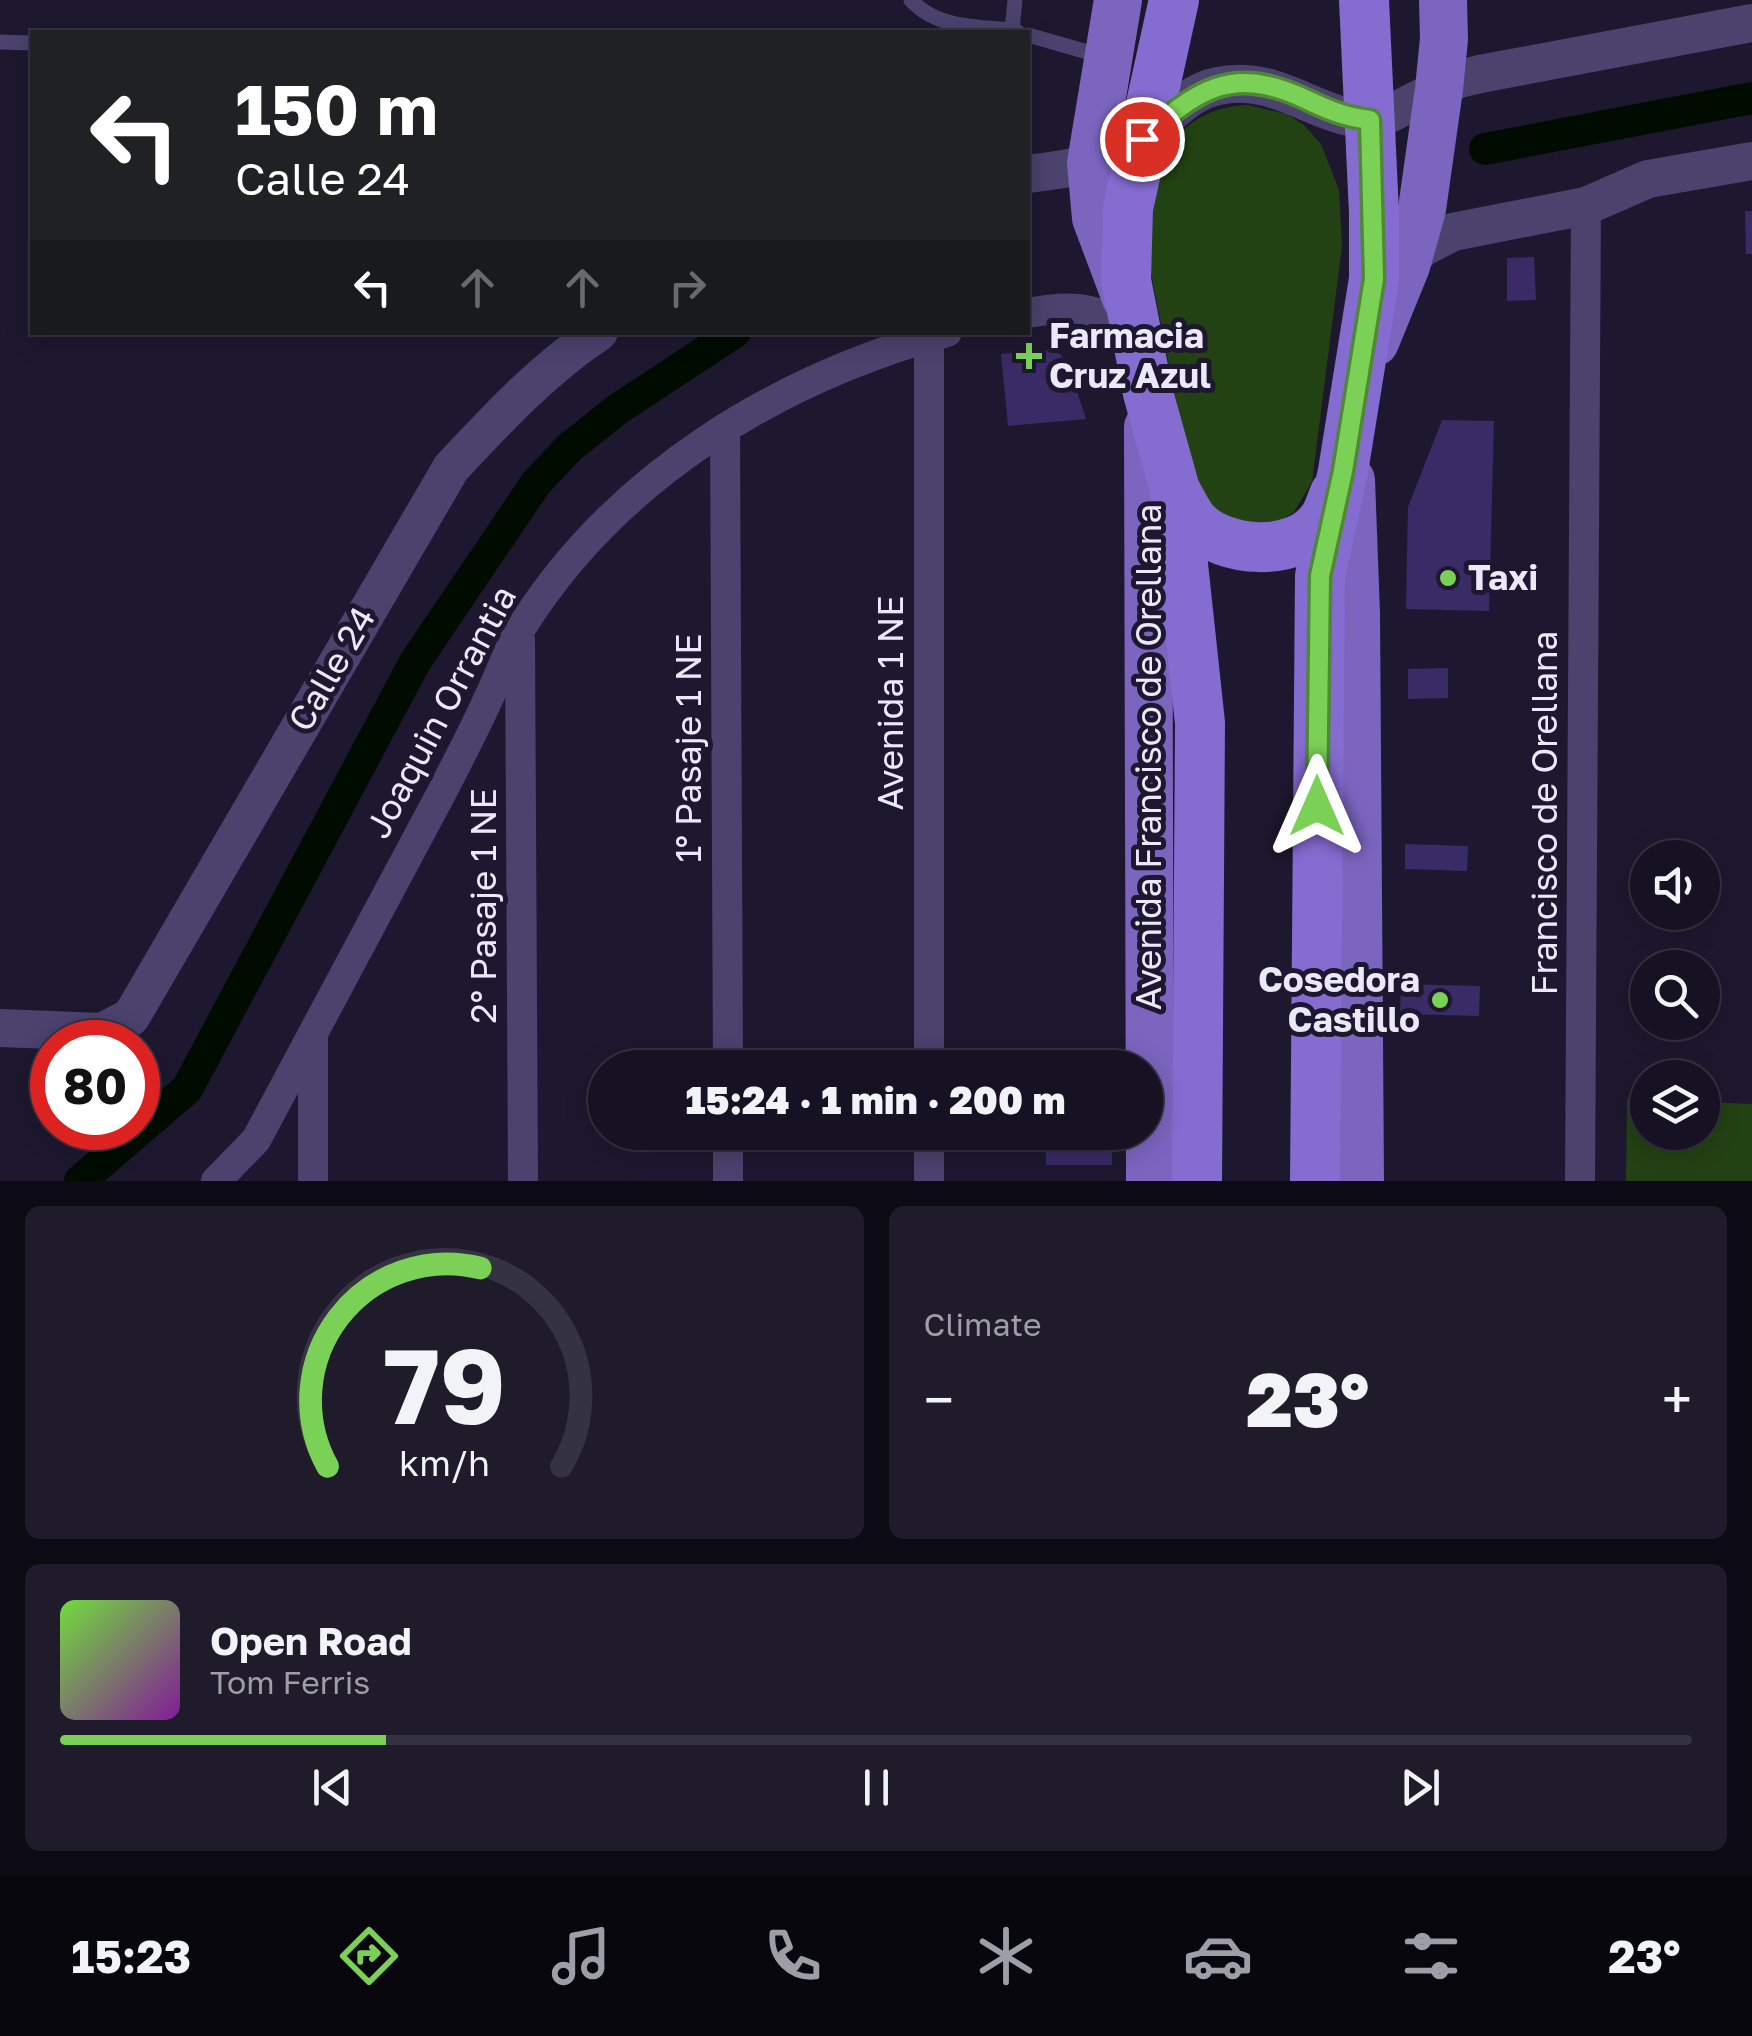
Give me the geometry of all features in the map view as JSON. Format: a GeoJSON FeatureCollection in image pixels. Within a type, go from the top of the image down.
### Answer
{"type":"FeatureCollection","features":[{"type":"Feature","properties":{"kind":"highway","name":"Avenida Francisco de Orellana"},"geometry":{"type":"LineString","coordinates":[[1174,0],[1142,139],[1125,242],[1130,309],[1175,490],[1200,723],[1197,1181]]}},
{"type":"Feature","properties":{"kind":"highway"},"geometry":{"type":"LineString","coordinates":[[1315,1181],[1320,576],[1350,435],[1374,279],[1357,118],[1364,0]]}},
{"type":"Feature","properties":{"kind":"highway"},"geometry":{"type":"LineString","coordinates":[[1175,490],[1193,521],[1208,533],[1246,546],[1292,542],[1322,522],[1350,435]]}},
{"type":"Feature","properties":{"kind":"main road","name":"Avenida Francisco de Orellana"},"geometry":{"type":"LineString","coordinates":[[1118,0],[1091,163],[1096,218],[1130,309]]}},
{"type":"Feature","properties":{"kind":"main road"},"geometry":{"type":"LineString","coordinates":[[1360,1181],[1356,613],[1350,435],[1370,352],[1406,266],[1422,209],[1439,90],[1443,0]]}},
{"type":"Feature","properties":{"kind":"main road","name":"Avenida Francisco de Orellana"},"geometry":{"type":"LineString","coordinates":[[1144,376],[1150,1181]]}},
{"type":"Feature","properties":{"kind":"street"},"geometry":{"type":"LineString","coordinates":[[1030,174],[1113,156],[1142,139],[1184,102],[1217,86],[1256,84],[1357,118],[1381,118],[1480,74],[1752,23]]}},
{"type":"Feature","properties":{"kind":"street"},"geometry":{"type":"LineString","coordinates":[[1406,266],[1422,248],[1452,232],[1586,206],[1648,179],[1752,161]]}},
{"type":"Feature","properties":{"kind":"street","name":"Francisco de Orellana"},"geometry":{"type":"LineString","coordinates":[[1580,1181],[1586,206]]}},
{"type":"Feature","properties":{"kind":"street"},"geometry":{"type":"LineString","coordinates":[[1030,313],[1064,308],[1098,312],[1122,326],[1144,376]]}},
{"type":"Feature","properties":{"kind":"street","name":"Calle 24"},"geometry":{"type":"LineString","coordinates":[[0,1028],[102,1032],[130,1017],[451,468],[510,406],[571,350],[594,335]]}},
{"type":"Feature","properties":{"kind":"street","name":"Joaquin Orrantia"},"geometry":{"type":"LineString","coordinates":[[216,1181],[256,1140],[474,732],[520,630],[601,526],[656,475],[725,428],[861,359],[938,335]]}},
{"type":"Feature","properties":{"kind":"street","name":"Avenida 1 NE"},"geometry":{"type":"LineString","coordinates":[[929,1050],[938,335]]}},
{"type":"Feature","properties":{"kind":"street","name":"1° Pasaje 1 NE"},"geometry":{"type":"LineString","coordinates":[[725,428],[728,1050]]}},
{"type":"Feature","properties":{"kind":"street","name":"2° Pasaje 1 NE"},"geometry":{"type":"LineString","coordinates":[[520,630],[523,1181]]}},
{"type":"Feature","properties":{"kind":"street"},"geometry":{"type":"LineString","coordinates":[[313,1032],[313,1181]]}},
{"type":"Feature","properties":{"kind":"street"},"geometry":{"type":"LineString","coordinates":[[728,1150],[728,1181]]}},
{"type":"Feature","properties":{"kind":"street"},"geometry":{"type":"LineString","coordinates":[[929,1150],[930,1181]]}},
{"type":"Feature","properties":{"kind":"lane"},"geometry":{"type":"LineString","coordinates":[[911,0],[925,16],[1003,30]]}},
{"type":"Feature","properties":{"kind":"lane"},"geometry":{"type":"LineString","coordinates":[[1015,0],[1020,30]]}},
{"type":"Feature","properties":{"kind":"lane"},"geometry":{"type":"LineString","coordinates":[[1030,35],[1107,57]]}},
{"type":"Feature","properties":{"kind":"lane"},"geometry":{"type":"LineString","coordinates":[[0,42],[30,43]]}},
{"type":"Feature","properties":{"kind":"green space"},"geometry":{"type":"Polygon","coordinates":[[[1247,105],[1287,114],[1321,144],[1339,190],[1342,246],[1312,482],[1294,512],[1280,521],[1243,524],[1209,509],[1192,481],[1150,268],[1149,240],[1155,185],[1175,139],[1193,122],[1217,110],[1247,105]]]}},
{"type":"Feature","properties":{"kind":"green space"},"geometry":{"type":"Polygon","coordinates":[[[1627,1099],[1630,1150],[1720,1150],[1720,1103],[1752,1104],[1752,1181],[1626,1181],[1627,1099]]]}},
{"type":"Feature","properties":{"kind":"building"},"geometry":{"type":"Polygon","coordinates":[[[1745,211],[1752,211],[1752,254],[1746,254],[1745,211]]]}},
{"type":"Feature","properties":{"kind":"building"},"geometry":{"type":"Polygon","coordinates":[[[1534,257],[1536,300],[1507,301],[1507,258],[1534,257]]]}},
{"type":"Feature","properties":{"kind":"building"},"geometry":{"type":"Polygon","coordinates":[[[1048,350],[1060,354],[1068,364],[1086,419],[1008,426],[1001,354],[1048,350]]]}},
{"type":"Feature","properties":{"kind":"building"},"geometry":{"type":"Polygon","coordinates":[[[1442,420],[1494,421],[1489,611],[1406,609],[1408,507],[1442,420]]]}},
{"type":"Feature","properties":{"kind":"building"},"geometry":{"type":"Polygon","coordinates":[[[1448,668],[1448,698],[1408,699],[1408,669],[1448,668]]]}},
{"type":"Feature","properties":{"kind":"building"},"geometry":{"type":"Polygon","coordinates":[[[1405,844],[1468,846],[1467,871],[1405,869],[1405,844]]]}},
{"type":"Feature","properties":{"kind":"building","name":"Cosedora Castillo"},"geometry":{"type":"Polygon","coordinates":[[[1401,984],[1480,986],[1479,1016],[1400,1014],[1401,984]]]}},
{"type":"Feature","properties":{"kind":"building"},"geometry":{"type":"Polygon","coordinates":[[[1046,1150],[1112,1150],[1112,1165],[1046,1165],[1046,1150]]]}},
{"type":"Feature","properties":{"kind":"waterway"},"geometry":{"type":"LineString","coordinates":[[1485,149],[1752,98]]}},
{"type":"Feature","properties":{"kind":"waterway"},"geometry":{"type":"LineString","coordinates":[[80,1181],[187,1089],[415,662],[536,483],[570,447],[618,409],[730,335]]}},
{"type":"Feature","properties":{"kind":"place","name":"Farmacia Cruz Azul"},"geometry":{"type":"Point","coordinates":[1029,356]}},
{"type":"Feature","properties":{"kind":"place","name":"Taxi"},"geometry":{"type":"Point","coordinates":[1448,578]}},
{"type":"Feature","properties":{"kind":"place","name":"Cosedora Castillo"},"geometry":{"type":"Point","coordinates":[1440,1000]}},
{"type":"Feature","properties":{"kind":"route"},"geometry":{"type":"LineString","coordinates":[[1142,139],[1200,92],[1240,84],[1281,90],[1327,111],[1370,120],[1374,279],[1343,471],[1320,576],[1317,806]]}}]}
